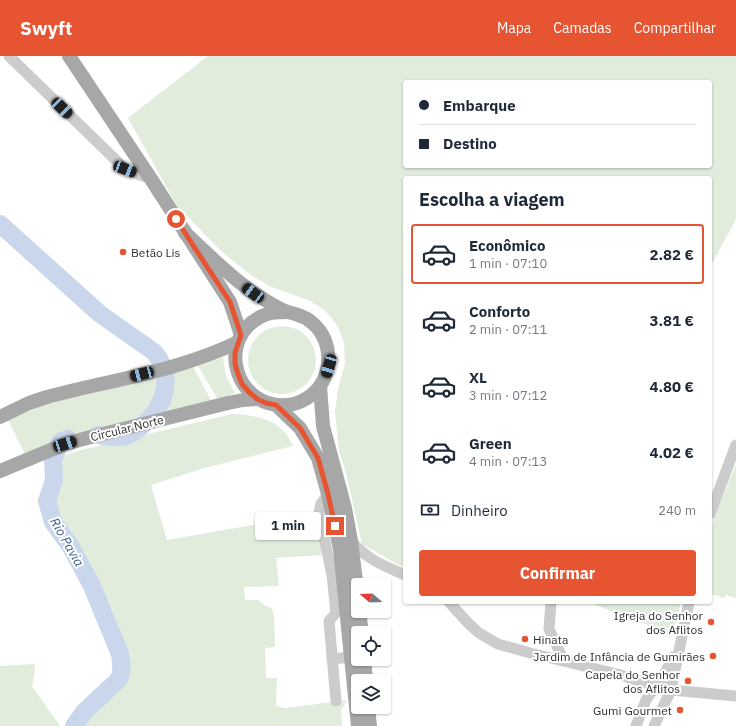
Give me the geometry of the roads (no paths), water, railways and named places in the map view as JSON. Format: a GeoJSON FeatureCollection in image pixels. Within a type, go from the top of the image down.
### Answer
{"type":"FeatureCollection","features":[{"type":"Feature","properties":{"kind":"main road"},"geometry":{"type":"LineString","coordinates":[[69,56],[151,179],[230,302],[240,339]]}},
{"type":"Feature","properties":{"kind":"main road"},"geometry":{"type":"LineString","coordinates":[[185,233],[234,279],[253,293],[287,312]]}},
{"type":"Feature","properties":{"kind":"main road"},"geometry":{"type":"LineString","coordinates":[[273,312],[287,312],[299,315],[310,321],[319,330],[326,341],[329,353],[329,366],[325,378],[311,396],[300,402],[288,405],[276,405],[257,399],[242,384],[238,374],[235,358],[240,339],[250,324],[261,316],[273,312]]}},
{"type":"Feature","properties":{"kind":"main road"},"geometry":{"type":"LineString","coordinates":[[2,416],[47,397],[181,363],[219,351],[240,339]]}},
{"type":"Feature","properties":{"kind":"main road"},"geometry":{"type":"LineString","coordinates":[[320,386],[323,426],[345,508],[356,578]]}},
{"type":"Feature","properties":{"kind":"main road","name":"Circular Norte"},"geometry":{"type":"LineString","coordinates":[[0,471],[65,444],[243,400],[257,399]]}},
{"type":"Feature","properties":{"kind":"main road"},"geometry":{"type":"LineString","coordinates":[[276,405],[300,428],[318,458],[328,494],[340,549],[353,626]]}},
{"type":"Feature","properties":{"kind":"main road"},"geometry":{"type":"LineString","coordinates":[[358,666],[358,726]]}},
{"type":"Feature","properties":{"kind":"main road"},"geometry":{"type":"LineString","coordinates":[[369,714],[370,726]]}},
{"type":"Feature","properties":{"kind":"street"},"geometry":{"type":"LineString","coordinates":[[9,56],[125,169],[151,179]]}},
{"type":"Feature","properties":{"kind":"street"},"geometry":{"type":"LineString","coordinates":[[712,509],[736,445]]}},
{"type":"Feature","properties":{"kind":"street"},"geometry":{"type":"LineString","coordinates":[[328,494],[321,504],[319,514],[332,575],[336,614],[329,621],[336,701]]}},
{"type":"Feature","properties":{"kind":"street"},"geometry":{"type":"LineString","coordinates":[[351,541],[361,552],[373,561],[403,574]]}},
{"type":"Feature","properties":{"kind":"street"},"geometry":{"type":"LineString","coordinates":[[451,604],[468,623],[489,640],[504,646],[617,674],[656,686],[661,685],[667,688],[670,693]]}},
{"type":"Feature","properties":{"kind":"street"},"geometry":{"type":"LineString","coordinates":[[550,604],[548,628],[564,661]]}},
{"type":"Feature","properties":{"kind":"street"},"geometry":{"type":"LineString","coordinates":[[654,726],[670,693],[689,604]]}},
{"type":"Feature","properties":{"kind":"street"},"geometry":{"type":"LineString","coordinates":[[636,726],[646,700],[666,671],[686,618]]}},
{"type":"Feature","properties":{"kind":"street"},"geometry":{"type":"LineString","coordinates":[[332,659],[351,658]]}},
{"type":"Feature","properties":{"kind":"street"},"geometry":{"type":"LineString","coordinates":[[670,693],[736,696]]}},
{"type":"Feature","properties":{"kind":"waterway","name":"Rio Pavia"},"geometry":{"type":"LineString","coordinates":[[0,224],[100,314],[154,352],[160,361],[166,381],[165,390],[162,400],[151,417],[131,434],[122,437],[97,435]]}},
{"type":"Feature","properties":{"kind":"waterway","name":"Rio Pavia"},"geometry":{"type":"LineString","coordinates":[[68,439],[60,442],[53,460],[54,480],[47,501],[53,522],[71,547],[92,586],[120,654],[121,666],[119,679],[83,713],[74,726]]}},
{"type":"Feature","properties":{"kind":"place","name":"Betão Lis"},"geometry":{"type":"Point","coordinates":[123,252]}},
{"type":"Feature","properties":{"kind":"place","name":"Igreja do Senhor dos Aflitos"},"geometry":{"type":"Point","coordinates":[711,622]}},
{"type":"Feature","properties":{"kind":"place","name":"Hinata"},"geometry":{"type":"Point","coordinates":[525,639]}},
{"type":"Feature","properties":{"kind":"place","name":"Jardim de Infância de Gumirães"},"geometry":{"type":"Point","coordinates":[713,656]}},
{"type":"Feature","properties":{"kind":"place","name":"Capela do Senhor dos Aflitos"},"geometry":{"type":"Point","coordinates":[688,681]}},
{"type":"Feature","properties":{"kind":"place","name":"Gumi Gourmet"},"geometry":{"type":"Point","coordinates":[680,710]}}]}
